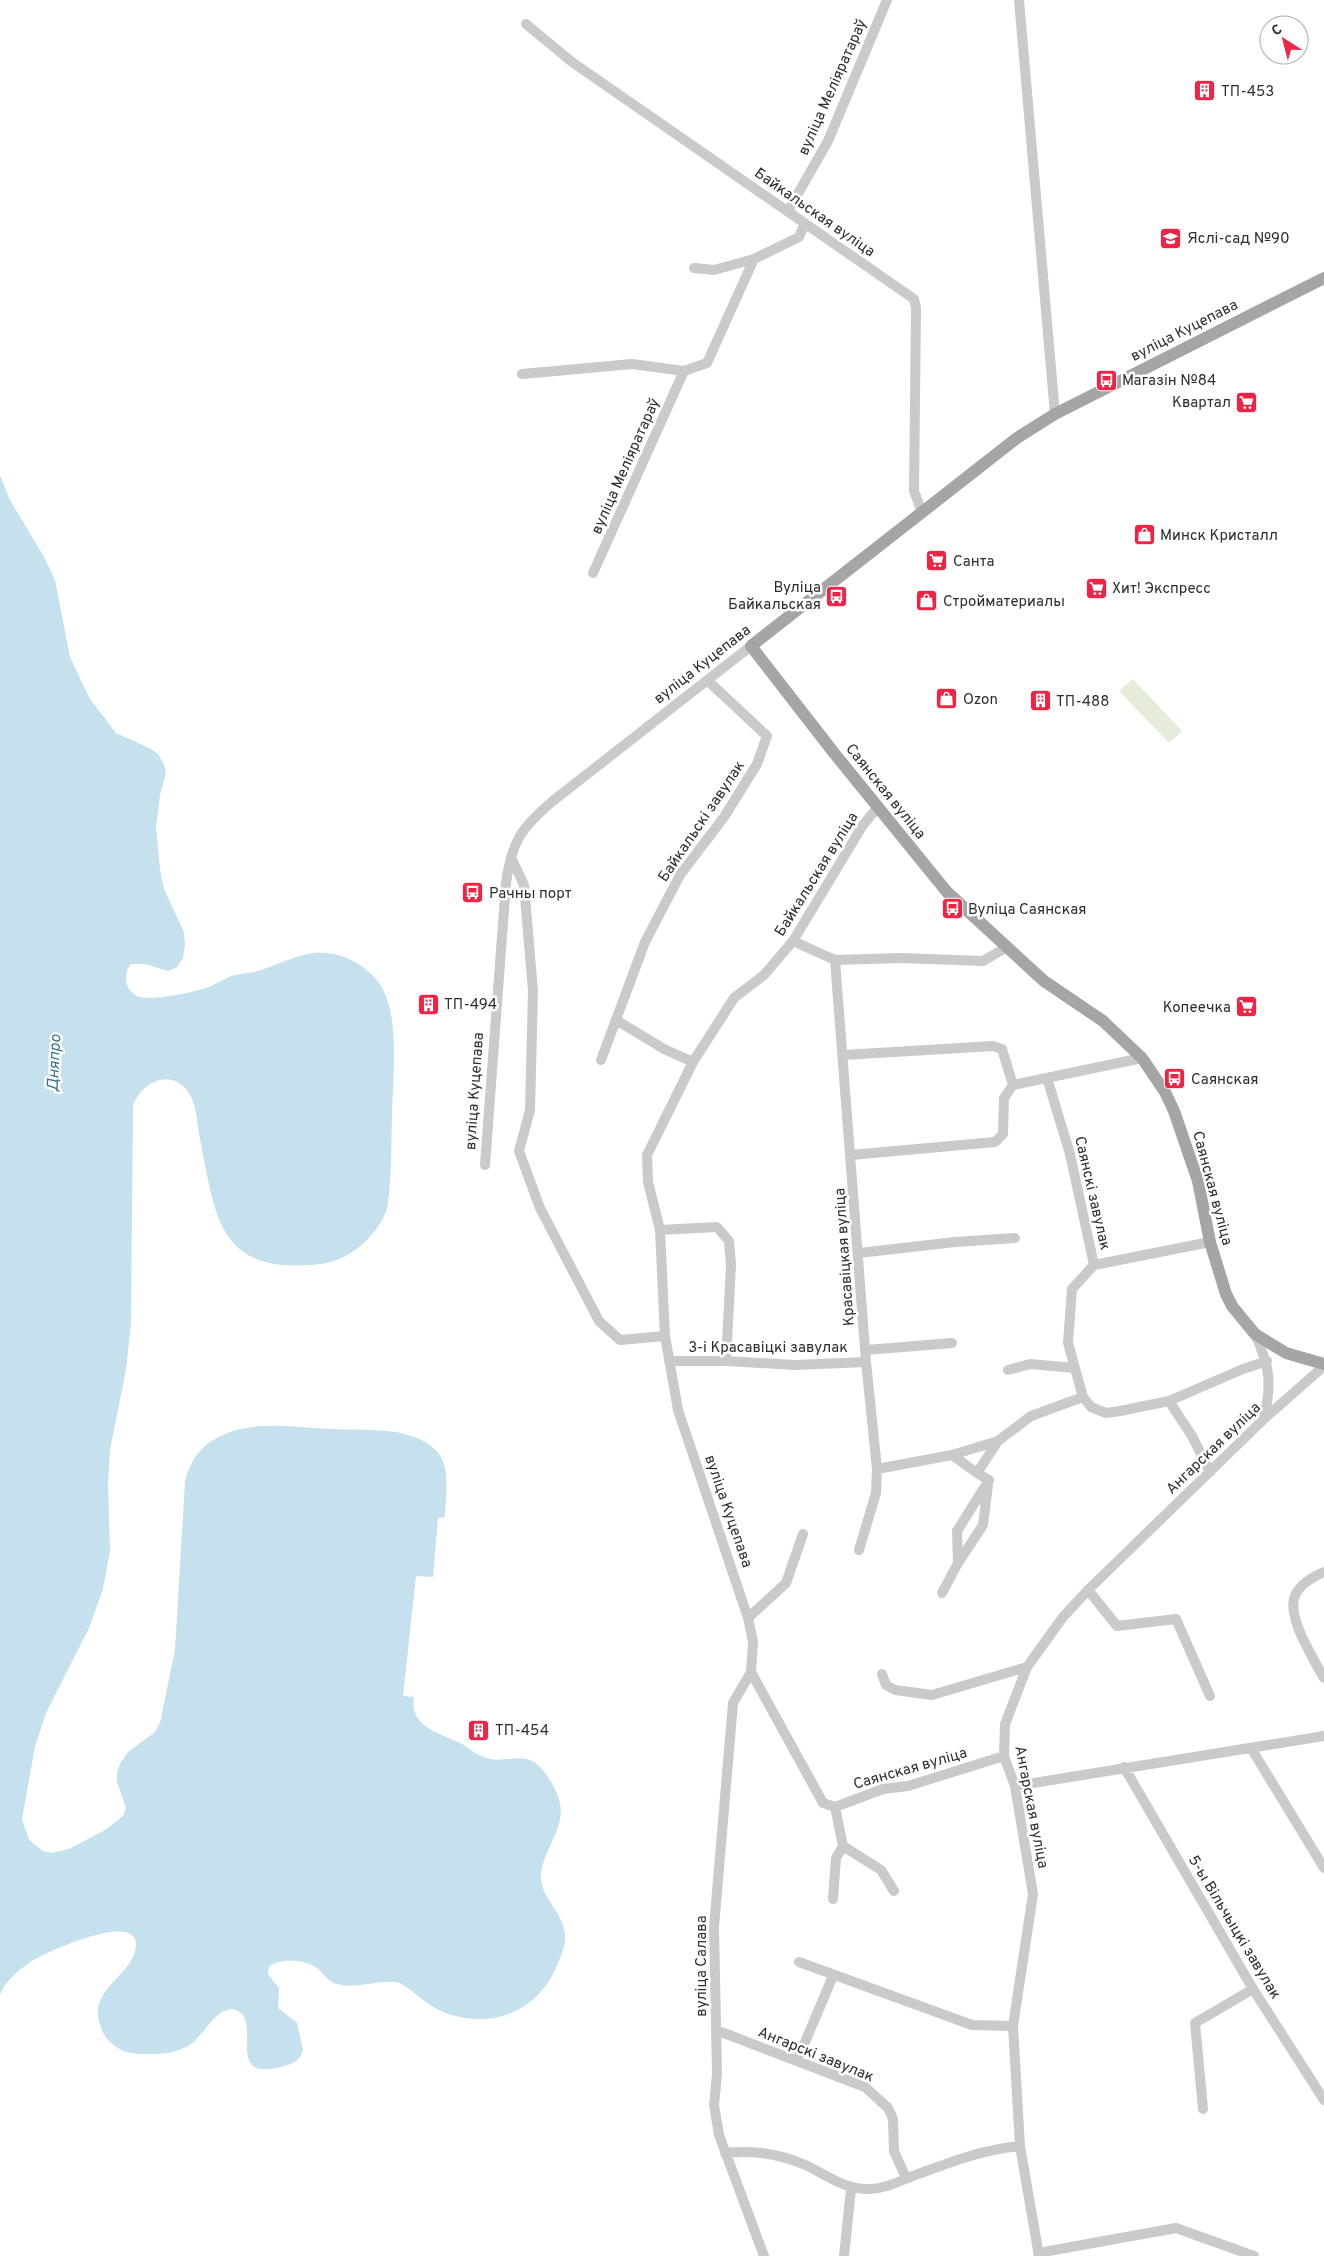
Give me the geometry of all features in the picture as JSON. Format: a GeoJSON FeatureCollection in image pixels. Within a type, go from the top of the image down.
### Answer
{"type":"FeatureCollection","features":[{"type":"Feature","properties":{"kind":"main road","name":"вуліца Куцепава"},"geometry":{"type":"LineString","coordinates":[[751,646],[1017,438],[1055,414],[1324,278]]}},
{"type":"Feature","properties":{"kind":"main road","name":"Саянская вуліца"},"geometry":{"type":"LineString","coordinates":[[751,646],[947,892],[1044,981],[1103,1021],[1142,1058],[1165,1092],[1174,1111],[1198,1181],[1210,1242],[1229,1300],[1238,1315],[1255,1334],[1286,1354],[1324,1365]]}},
{"type":"Feature","properties":{"kind":"street","name":"вуліца Меліяратараў"},"geometry":{"type":"LineString","coordinates":[[788,211],[828,141],[887,0]]}},
{"type":"Feature","properties":{"kind":"street"},"geometry":{"type":"LineString","coordinates":[[1019,0],[1055,414]]}},
{"type":"Feature","properties":{"kind":"street","name":"Байкальская вуліца"},"geometry":{"type":"LineString","coordinates":[[526,24],[572,62],[914,299],[916,308],[914,491],[922,512]]}},
{"type":"Feature","properties":{"kind":"street"},"geometry":{"type":"LineString","coordinates":[[694,268],[714,270],[754,259],[799,237],[805,223]]}},
{"type":"Feature","properties":{"kind":"street"},"geometry":{"type":"LineString","coordinates":[[522,374],[632,364],[684,371],[706,363],[754,259]]}},
{"type":"Feature","properties":{"kind":"street","name":"вуліца Меліяратараў"},"geometry":{"type":"LineString","coordinates":[[593,573],[684,371]]}},
{"type":"Feature","properties":{"kind":"street","name":"вуліца Куцепава"},"geometry":{"type":"LineString","coordinates":[[486,1165],[506,883],[516,840],[541,810],[751,646]]}},
{"type":"Feature","properties":{"kind":"street","name":"Байкальскі завулак"},"geometry":{"type":"LineString","coordinates":[[601,1060],[645,942],[680,875],[724,817],[757,764],[766,736],[708,681]]}},
{"type":"Feature","properties":{"kind":"street","name":"Байкальская вуліца"},"geometry":{"type":"LineString","coordinates":[[669,1361],[665,1336],[660,1230],[648,1182],[647,1155],[693,1062],[734,998],[764,975],[793,942],[863,824],[878,807]]}},
{"type":"Feature","properties":{"kind":"street"},"geometry":{"type":"LineString","coordinates":[[511,857],[524,885],[533,991],[530,1110],[519,1151],[540,1208],[599,1321],[620,1340],[665,1336]]}},
{"type":"Feature","properties":{"kind":"street"},"geometry":{"type":"LineString","coordinates":[[793,942],[835,960],[902,958],[983,961],[1007,947]]}},
{"type":"Feature","properties":{"kind":"street","name":"Красавіцкая вуліца"},"geometry":{"type":"LineString","coordinates":[[835,960],[876,1469],[876,1493],[859,1550]]}},
{"type":"Feature","properties":{"kind":"street"},"geometry":{"type":"LineString","coordinates":[[616,1020],[664,1048],[693,1062]]}},
{"type":"Feature","properties":{"kind":"street"},"geometry":{"type":"LineString","coordinates":[[844,1055],[993,1046],[1002,1049],[1013,1085]]}},
{"type":"Feature","properties":{"kind":"street"},"geometry":{"type":"LineString","coordinates":[[851,1155],[996,1142],[1003,1134],[1004,1098],[1013,1085],[1142,1058]]}},
{"type":"Feature","properties":{"kind":"street","name":"Саянскі завулак"},"geometry":{"type":"LineString","coordinates":[[1047,1078],[1070,1154],[1094,1265],[1072,1289],[1068,1343],[1083,1396]]}},
{"type":"Feature","properties":{"kind":"street"},"geometry":{"type":"LineString","coordinates":[[660,1230],[717,1227],[729,1241],[732,1265],[726,1361]]}},
{"type":"Feature","properties":{"kind":"street"},"geometry":{"type":"LineString","coordinates":[[859,1253],[955,1242],[1015,1238]]}},
{"type":"Feature","properties":{"kind":"street"},"geometry":{"type":"LineString","coordinates":[[1094,1265],[1210,1242]]}},
{"type":"Feature","properties":{"kind":"street"},"geometry":{"type":"LineString","coordinates":[[1255,1334],[1267,1361],[1270,1393],[1264,1419]]}},
{"type":"Feature","properties":{"kind":"street","name":"3-і Красавіцкі завулак"},"geometry":{"type":"LineString","coordinates":[[866,1350],[952,1343]]}},
{"type":"Feature","properties":{"kind":"street","name":"вуліца Куцепава"},"geometry":{"type":"LineString","coordinates":[[669,1361],[678,1410],[748,1618],[752,1642],[751,1672]]}},
{"type":"Feature","properties":{"kind":"street","name":"3-і Красавіцкі завулак"},"geometry":{"type":"LineString","coordinates":[[669,1361],[726,1361],[795,1365],[866,1362]]}},
{"type":"Feature","properties":{"kind":"street"},"geometry":{"type":"LineString","coordinates":[[977,1473],[998,1441],[1031,1416],[1083,1396],[1091,1407],[1106,1413],[1168,1401],[1242,1369],[1267,1361]]}},
{"type":"Feature","properties":{"kind":"street"},"geometry":{"type":"LineString","coordinates":[[1008,1370],[1030,1364],[1075,1368]]}},
{"type":"Feature","properties":{"kind":"street","name":"Ангарская вуліца"},"geometry":{"type":"LineString","coordinates":[[1038,2255],[1020,2146],[1013,2026],[1033,1894],[1015,1786],[1004,1756],[1005,1724],[1027,1667],[1063,1618],[1088,1590],[1264,1419],[1324,1365]]}},
{"type":"Feature","properties":{"kind":"street"},"geometry":{"type":"LineString","coordinates":[[1168,1401],[1192,1436],[1210,1472]]}},
{"type":"Feature","properties":{"kind":"street"},"geometry":{"type":"LineString","coordinates":[[876,1469],[952,1455],[998,1441]]}},
{"type":"Feature","properties":{"kind":"street"},"geometry":{"type":"LineString","coordinates":[[952,1455],[989,1480]]}},
{"type":"Feature","properties":{"kind":"street"},"geometry":{"type":"LineString","coordinates":[[958,1563],[957,1531],[989,1480]]}},
{"type":"Feature","properties":{"kind":"street"},"geometry":{"type":"LineString","coordinates":[[942,1593],[958,1563],[983,1525],[989,1480]]}},
{"type":"Feature","properties":{"kind":"street"},"geometry":{"type":"LineString","coordinates":[[748,1618],[786,1582],[803,1534]]}},
{"type":"Feature","properties":{"kind":"street"},"geometry":{"type":"LineString","coordinates":[[1324,1572],[1309,1579],[1301,1586],[1294,1597],[1292,1608],[1314,1663],[1324,1678]]}},
{"type":"Feature","properties":{"kind":"street"},"geometry":{"type":"LineString","coordinates":[[1088,1590],[1117,1626],[1176,1619],[1210,1696]]}},
{"type":"Feature","properties":{"kind":"street"},"geometry":{"type":"LineString","coordinates":[[882,1674],[886,1685],[895,1690],[932,1695],[1027,1667]]}},
{"type":"Feature","properties":{"kind":"street"},"geometry":{"type":"LineString","coordinates":[[751,1672],[823,1804],[836,1807],[843,1846],[836,1858],[833,1899]]}},
{"type":"Feature","properties":{"kind":"street","name":"вуліца Салава"},"geometry":{"type":"LineString","coordinates":[[751,1672],[733,1704],[714,1927],[715,2119],[725,2153],[764,2256]]}},
{"type":"Feature","properties":{"kind":"street"},"geometry":{"type":"LineString","coordinates":[[1015,1786],[1324,1736]]}},
{"type":"Feature","properties":{"kind":"street"},"geometry":{"type":"LineString","coordinates":[[1251,1748],[1324,1868]]}},
{"type":"Feature","properties":{"kind":"street","name":"Саянская вуліца"},"geometry":{"type":"LineString","coordinates":[[836,1807],[883,1789],[908,1786],[1004,1756]]}},
{"type":"Feature","properties":{"kind":"street","name":"5-ы Вільчыцкі завулак"},"geometry":{"type":"LineString","coordinates":[[1124,1767],[1253,1989],[1324,2100]]}},
{"type":"Feature","properties":{"kind":"street"},"geometry":{"type":"LineString","coordinates":[[843,1846],[881,1870],[894,1891]]}},
{"type":"Feature","properties":{"kind":"street"},"geometry":{"type":"LineString","coordinates":[[799,1962],[833,1976],[972,2025],[1013,2026]]}},
{"type":"Feature","properties":{"kind":"street"},"geometry":{"type":"LineString","coordinates":[[797,2061],[833,1976]]}},
{"type":"Feature","properties":{"kind":"street"},"geometry":{"type":"LineString","coordinates":[[1203,2109],[1195,2023],[1253,1989]]}},
{"type":"Feature","properties":{"kind":"street","name":"Ангарскі завулак"},"geometry":{"type":"LineString","coordinates":[[716,2030],[865,2087],[888,2108],[892,2119],[894,2151],[906,2178]]}},
{"type":"Feature","properties":{"kind":"street"},"geometry":{"type":"LineString","coordinates":[[725,2153],[752,2151],[780,2156],[803,2164],[851,2189],[869,2189],[890,2185],[980,2152],[1020,2146]]}},
{"type":"Feature","properties":{"kind":"street"},"geometry":{"type":"LineString","coordinates":[[844,2256],[851,2189]]}},
{"type":"Feature","properties":{"kind":"street"},"geometry":{"type":"LineString","coordinates":[[1038,2255],[1176,2228],[1254,2256]]}},
{"type":"Feature","properties":{"kind":"green space"},"geometry":{"type":"Polygon","coordinates":[[[1133,679],[1182,731],[1169,743],[1119,691],[1133,679]]]}},
{"type":"Feature","properties":{"kind":"water","name":"Дняпро"},"geometry":{"type":"Polygon","coordinates":[[[0,475],[10,500],[43,555],[55,580],[70,657],[90,699],[116,733],[149,748],[158,754],[164,764],[166,773],[160,795],[156,827],[160,869],[164,889],[184,932],[183,958],[177,967],[168,971],[145,964],[131,964],[126,976],[129,988],[137,996],[143,998],[174,996],[205,988],[232,976],[260,970],[289,959],[315,953],[332,954],[355,962],[369,972],[380,985],[390,1009],[394,1048],[391,1173],[387,1209],[377,1228],[362,1245],[343,1258],[332,1262],[287,1265],[261,1261],[242,1251],[228,1236],[218,1217],[211,1194],[195,1111],[190,1095],[176,1081],[167,1079],[151,1084],[143,1089],[137,1097],[133,1106],[131,1323],[126,1370],[110,1450],[108,1482],[110,1551],[103,1589],[89,1628],[46,1713],[35,1747],[22,1819],[29,1840],[43,1851],[52,1853],[69,1849],[105,1830],[123,1816],[126,1808],[117,1782],[117,1772],[128,1752],[155,1732],[160,1723],[175,1650],[185,1481],[194,1458],[204,1447],[225,1434],[250,1427],[264,1426],[388,1431],[420,1439],[435,1449],[443,1461],[446,1476],[445,1517],[438,1518],[433,1577],[416,1576],[403,1696],[414,1697],[416,1715],[428,1728],[482,1756],[495,1760],[518,1758],[534,1762],[543,1770],[550,1781],[560,1803],[561,1813],[557,1831],[543,1866],[541,1883],[564,1926],[565,1938],[563,1949],[550,1979],[540,1993],[528,2004],[514,2012],[499,2017],[465,2018],[448,2014],[434,2008],[400,1983],[384,1982],[351,1986],[342,1985],[331,1982],[314,1966],[298,1961],[285,1961],[269,1967],[268,1974],[279,1988],[278,2008],[297,2023],[303,2050],[293,2063],[267,2069],[255,2067],[249,2060],[247,2027],[244,2017],[236,2010],[230,2009],[218,2015],[196,2040],[181,2049],[159,2054],[128,2053],[112,2044],[107,2038],[100,2025],[98,2012],[100,2001],[105,1991],[133,1957],[136,1946],[133,1936],[123,1932],[107,1932],[89,1937],[39,1957],[12,1977],[0,1995],[0,475]]]}},
{"type":"Feature","properties":{"kind":"place","name":"ТП-453"},"geometry":{"type":"Point","coordinates":[1205,91]}},
{"type":"Feature","properties":{"kind":"place","name":"Яслі-сад №90"},"geometry":{"type":"Point","coordinates":[1171,238]}},
{"type":"Feature","properties":{"kind":"place","name":"Магазін №84"},"geometry":{"type":"Point","coordinates":[1106,380]}},
{"type":"Feature","properties":{"kind":"place","name":"Квартал"},"geometry":{"type":"Point","coordinates":[1247,402]}},
{"type":"Feature","properties":{"kind":"place","name":"Минск Кристалл"},"geometry":{"type":"Point","coordinates":[1144,535]}},
{"type":"Feature","properties":{"kind":"place","name":"Санта"},"geometry":{"type":"Point","coordinates":[937,561]}},
{"type":"Feature","properties":{"kind":"place","name":"Хит! Экспресс"},"geometry":{"type":"Point","coordinates":[1096,588]}},
{"type":"Feature","properties":{"kind":"place","name":"Вуліца Байкальская"},"geometry":{"type":"Point","coordinates":[837,596]}},
{"type":"Feature","properties":{"kind":"place","name":"Стройматериалы"},"geometry":{"type":"Point","coordinates":[927,601]}},
{"type":"Feature","properties":{"kind":"place","name":"Ozon"},"geometry":{"type":"Point","coordinates":[947,699]}},
{"type":"Feature","properties":{"kind":"place","name":"ТП-488"},"geometry":{"type":"Point","coordinates":[1040,701]}},
{"type":"Feature","properties":{"kind":"place","name":"Рачны порт"},"geometry":{"type":"Point","coordinates":[473,893]}},
{"type":"Feature","properties":{"kind":"place","name":"Вуліца Саянская"},"geometry":{"type":"Point","coordinates":[952,909]}},
{"type":"Feature","properties":{"kind":"place","name":"ТП-494"},"geometry":{"type":"Point","coordinates":[428,1004]}},
{"type":"Feature","properties":{"kind":"place","name":"Копеечка"},"geometry":{"type":"Point","coordinates":[1247,1007]}},
{"type":"Feature","properties":{"kind":"place","name":"Саянская"},"geometry":{"type":"Point","coordinates":[1175,1079]}},
{"type":"Feature","properties":{"kind":"place","name":"ТП-454"},"geometry":{"type":"Point","coordinates":[479,1730]}}]}
